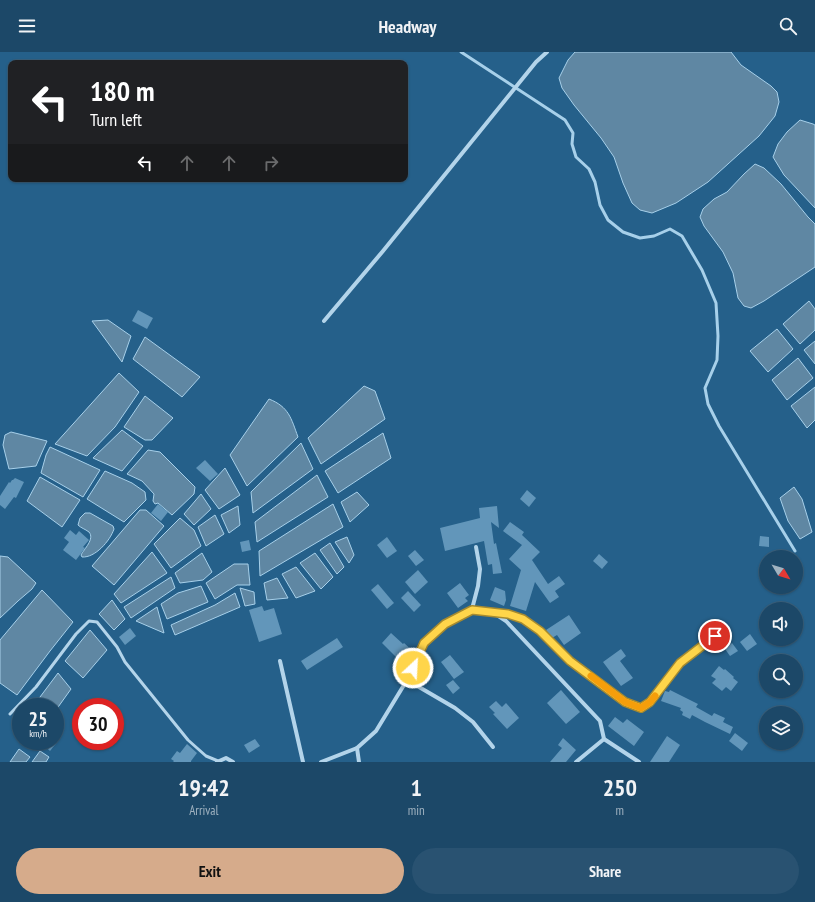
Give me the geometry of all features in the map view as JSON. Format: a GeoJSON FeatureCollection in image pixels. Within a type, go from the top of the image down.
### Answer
{"type":"FeatureCollection","features":[{"type":"Feature","properties":{"kind":"street"},"geometry":{"type":"LineString","coordinates":[[324,321],[383,251],[536,62],[547,52]]}},
{"type":"Feature","properties":{"kind":"street"},"geometry":{"type":"LineString","coordinates":[[472,610],[478,586],[480,569],[476,547]]}},
{"type":"Feature","properties":{"kind":"street"},"geometry":{"type":"LineString","coordinates":[[321,762],[357,748],[376,731],[407,680],[424,643],[445,624],[472,610],[508,614],[523,619],[540,631],[570,661],[625,702],[641,708],[650,702],[680,663],[715,636]]}},
{"type":"Feature","properties":{"kind":"street"},"geometry":{"type":"LineString","coordinates":[[494,612],[506,621],[600,722],[604,739],[640,762]]}},
{"type":"Feature","properties":{"kind":"street"},"geometry":{"type":"LineString","coordinates":[[280,661],[303,762]]}},
{"type":"Feature","properties":{"kind":"street"},"geometry":{"type":"LineString","coordinates":[[407,680],[455,708],[473,722],[493,747]]}},
{"type":"Feature","properties":{"kind":"street"},"geometry":{"type":"LineString","coordinates":[[576,762],[604,739]]}},
{"type":"Feature","properties":{"kind":"street"},"geometry":{"type":"LineString","coordinates":[[357,748],[360,762]]}},
{"type":"Feature","properties":{"kind":"street"},"geometry":{"type":"LineString","coordinates":[[217,762],[226,758],[233,762]]}},
{"type":"Feature","properties":{"kind":"lane"},"geometry":{"type":"LineString","coordinates":[[10,714],[36,687],[76,634],[90,621],[97,622],[117,647],[125,662],[188,740],[206,756],[217,762]]}},
{"type":"Feature","properties":{"kind":"water"},"geometry":{"type":"Polygon","coordinates":[[[575,52],[731,52],[741,65],[771,86],[777,92],[779,102],[775,116],[759,136],[708,182],[676,203],[652,213],[640,210],[632,203],[614,157],[562,88],[559,78],[568,60],[575,52]]]}},
{"type":"Feature","properties":{"kind":"water"},"geometry":{"type":"Polygon","coordinates":[[[800,120],[815,125],[815,208],[784,175],[773,157],[778,144],[787,132],[800,120]]]}},
{"type":"Feature","properties":{"kind":"water"},"geometry":{"type":"Polygon","coordinates":[[[755,164],[764,168],[781,184],[815,224],[815,267],[751,308],[744,306],[738,298],[733,273],[723,252],[704,226],[700,217],[703,209],[714,199],[727,192],[755,164]]]}},
{"type":"Feature","properties":{"kind":"water"},"geometry":{"type":"Polygon","coordinates":[[[809,301],[815,309],[815,330],[800,344],[783,324],[809,301]]]}},
{"type":"Feature","properties":{"kind":"water"},"geometry":{"type":"Polygon","coordinates":[[[108,320],[131,336],[122,362],[92,321],[108,320]]]}},
{"type":"Feature","properties":{"kind":"water"},"geometry":{"type":"Polygon","coordinates":[[[777,329],[793,349],[768,372],[750,351],[777,329]]]}},
{"type":"Feature","properties":{"kind":"water"},"geometry":{"type":"Polygon","coordinates":[[[145,337],[200,377],[182,397],[133,359],[145,337]]]}},
{"type":"Feature","properties":{"kind":"water"},"geometry":{"type":"Polygon","coordinates":[[[815,341],[815,364],[804,350],[815,341]]]}},
{"type":"Feature","properties":{"kind":"water"},"geometry":{"type":"Polygon","coordinates":[[[798,358],[813,378],[787,400],[772,380],[798,358]]]}},
{"type":"Feature","properties":{"kind":"water"},"geometry":{"type":"Polygon","coordinates":[[[119,373],[139,392],[115,427],[87,456],[55,444],[119,373]]]}},
{"type":"Feature","properties":{"kind":"water"},"geometry":{"type":"Polygon","coordinates":[[[364,386],[375,391],[385,419],[321,464],[308,438],[364,386]]]}},
{"type":"Feature","properties":{"kind":"water"},"geometry":{"type":"Polygon","coordinates":[[[815,387],[815,420],[807,428],[791,406],[815,387]]]}},
{"type":"Feature","properties":{"kind":"water"},"geometry":{"type":"Polygon","coordinates":[[[145,396],[173,418],[152,440],[145,440],[124,427],[145,396]]]}},
{"type":"Feature","properties":{"kind":"water"},"geometry":{"type":"Polygon","coordinates":[[[269,399],[276,402],[285,410],[291,419],[298,437],[247,486],[230,455],[269,399]]]}},
{"type":"Feature","properties":{"kind":"water"},"geometry":{"type":"Polygon","coordinates":[[[122,430],[143,446],[122,471],[93,458],[122,430]]]}},
{"type":"Feature","properties":{"kind":"water"},"geometry":{"type":"Polygon","coordinates":[[[11,432],[47,441],[36,466],[9,469],[3,445],[5,435],[11,432]]]}},
{"type":"Feature","properties":{"kind":"water"},"geometry":{"type":"Polygon","coordinates":[[[383,433],[391,458],[338,493],[325,471],[383,433]]]}},
{"type":"Feature","properties":{"kind":"water"},"geometry":{"type":"Polygon","coordinates":[[[301,443],[313,469],[253,513],[251,492],[301,443]]]}},
{"type":"Feature","properties":{"kind":"water"},"geometry":{"type":"Polygon","coordinates":[[[50,447],[100,470],[83,497],[41,473],[50,447]]]}},
{"type":"Feature","properties":{"kind":"water"},"geometry":{"type":"Polygon","coordinates":[[[148,450],[160,452],[195,487],[194,494],[172,515],[158,503],[155,504],[153,501],[154,494],[142,481],[127,474],[148,450]]]}},
{"type":"Feature","properties":{"kind":"water"},"geometry":{"type":"Polygon","coordinates":[[[225,468],[240,495],[219,509],[205,490],[225,468]]]}},
{"type":"Feature","properties":{"kind":"water"},"geometry":{"type":"Polygon","coordinates":[[[105,471],[132,483],[145,492],[146,500],[124,522],[87,499],[105,471]]]}},
{"type":"Feature","properties":{"kind":"water"},"geometry":{"type":"Polygon","coordinates":[[[317,475],[328,497],[257,542],[255,522],[317,475]]]}},
{"type":"Feature","properties":{"kind":"water"},"geometry":{"type":"Polygon","coordinates":[[[40,477],[80,500],[62,527],[27,501],[40,477]]]}},
{"type":"Feature","properties":{"kind":"water"},"geometry":{"type":"Polygon","coordinates":[[[794,487],[802,499],[812,532],[800,539],[788,521],[780,498],[794,487]]]}},
{"type":"Feature","properties":{"kind":"water"},"geometry":{"type":"Polygon","coordinates":[[[357,492],[369,505],[350,522],[341,502],[357,492]]]}},
{"type":"Feature","properties":{"kind":"water"},"geometry":{"type":"Polygon","coordinates":[[[201,494],[211,509],[194,525],[184,514],[201,494]]]}},
{"type":"Feature","properties":{"kind":"water"},"geometry":{"type":"Polygon","coordinates":[[[333,504],[343,527],[260,576],[259,551],[333,504]]]}},
{"type":"Feature","properties":{"kind":"water"},"geometry":{"type":"Polygon","coordinates":[[[238,506],[240,525],[229,533],[221,515],[238,506]]]}},
{"type":"Feature","properties":{"kind":"water"},"geometry":{"type":"Polygon","coordinates":[[[140,510],[146,510],[164,526],[114,585],[92,566],[140,510]]]}},
{"type":"Feature","properties":{"kind":"water"},"geometry":{"type":"Polygon","coordinates":[[[85,513],[90,513],[113,526],[114,529],[109,539],[97,552],[87,557],[82,557],[81,555],[91,538],[89,532],[78,525],[80,518],[85,513]]]}},
{"type":"Feature","properties":{"kind":"water"},"geometry":{"type":"Polygon","coordinates":[[[215,515],[224,534],[206,546],[198,527],[215,515]]]}},
{"type":"Feature","properties":{"kind":"water"},"geometry":{"type":"Polygon","coordinates":[[[180,518],[194,530],[201,546],[171,568],[154,544],[180,518]]]}},
{"type":"Feature","properties":{"kind":"water"},"geometry":{"type":"Polygon","coordinates":[[[347,537],[354,555],[349,563],[335,542],[347,537]]]}},
{"type":"Feature","properties":{"kind":"water"},"geometry":{"type":"Polygon","coordinates":[[[330,543],[344,567],[337,574],[320,550],[330,543]]]}},
{"type":"Feature","properties":{"kind":"water"},"geometry":{"type":"Polygon","coordinates":[[[152,552],[167,573],[121,603],[114,594],[152,552]]]}},
{"type":"Feature","properties":{"kind":"water"},"geometry":{"type":"Polygon","coordinates":[[[202,553],[212,572],[203,580],[180,583],[175,573],[202,553]]]}},
{"type":"Feature","properties":{"kind":"water"},"geometry":{"type":"Polygon","coordinates":[[[315,553],[333,577],[321,589],[300,563],[315,553]]]}},
{"type":"Feature","properties":{"kind":"water"},"geometry":{"type":"Polygon","coordinates":[[[0,556],[8,557],[36,583],[32,589],[0,618],[0,556]]]}},
{"type":"Feature","properties":{"kind":"water"},"geometry":{"type":"Polygon","coordinates":[[[234,564],[248,564],[250,585],[237,585],[215,599],[206,583],[234,564]]]}},
{"type":"Feature","properties":{"kind":"water"},"geometry":{"type":"Polygon","coordinates":[[[296,567],[315,591],[296,598],[282,574],[296,567]]]}},
{"type":"Feature","properties":{"kind":"water"},"geometry":{"type":"Polygon","coordinates":[[[171,577],[175,588],[131,618],[124,607],[171,577]]]}},
{"type":"Feature","properties":{"kind":"water"},"geometry":{"type":"Polygon","coordinates":[[[277,578],[288,598],[267,600],[264,583],[277,578]]]}},
{"type":"Feature","properties":{"kind":"water"},"geometry":{"type":"Polygon","coordinates":[[[201,586],[208,602],[167,619],[161,604],[178,593],[201,586]]]}},
{"type":"Feature","properties":{"kind":"water"},"geometry":{"type":"Polygon","coordinates":[[[240,588],[254,592],[255,604],[245,606],[240,588]]]}},
{"type":"Feature","properties":{"kind":"water"},"geometry":{"type":"Polygon","coordinates":[[[42,590],[73,622],[17,695],[0,683],[0,640],[42,590]]]}},
{"type":"Feature","properties":{"kind":"water"},"geometry":{"type":"Polygon","coordinates":[[[235,593],[240,607],[175,635],[171,625],[215,605],[235,593]]]}},
{"type":"Feature","properties":{"kind":"water"},"geometry":{"type":"Polygon","coordinates":[[[112,600],[125,619],[114,630],[99,614],[112,600]]]}},
{"type":"Feature","properties":{"kind":"water"},"geometry":{"type":"Polygon","coordinates":[[[157,607],[164,633],[136,621],[157,607]]]}},
{"type":"Feature","properties":{"kind":"water"},"geometry":{"type":"Polygon","coordinates":[[[90,630],[107,650],[83,678],[65,661],[90,630]]]}},
{"type":"Feature","properties":{"kind":"water"},"geometry":{"type":"Polygon","coordinates":[[[58,673],[71,689],[64,699],[39,698],[58,673]]]}},
{"type":"Feature","properties":{"kind":"water"},"geometry":{"type":"Polygon","coordinates":[[[18,750],[30,757],[26,762],[10,762],[18,750]]]}},
{"type":"Feature","properties":{"kind":"water"},"geometry":{"type":"Polygon","coordinates":[[[40,751],[49,757],[46,762],[32,762],[40,751]]]}},
{"type":"Feature","properties":{"kind":"building"},"geometry":{"type":"Polygon","coordinates":[[[138,310],[153,318],[147,329],[132,321],[138,310]]]}},
{"type":"Feature","properties":{"kind":"building"},"geometry":{"type":"Polygon","coordinates":[[[205,460],[218,474],[210,481],[196,468],[205,460]]]}},
{"type":"Feature","properties":{"kind":"building"},"geometry":{"type":"Polygon","coordinates":[[[15,478],[24,482],[16,498],[14,497],[5,509],[0,505],[0,496],[9,482],[10,483],[15,478]]]}},
{"type":"Feature","properties":{"kind":"building"},"geometry":{"type":"Polygon","coordinates":[[[527,490],[536,498],[529,507],[520,499],[527,490]]]}},
{"type":"Feature","properties":{"kind":"building"},"geometry":{"type":"Polygon","coordinates":[[[158,504],[168,512],[161,521],[151,513],[158,504]]]}},
{"type":"Feature","properties":{"kind":"building"},"geometry":{"type":"Polygon","coordinates":[[[497,506],[499,528],[491,522],[494,544],[496,543],[502,573],[493,574],[492,564],[488,565],[484,541],[445,551],[440,528],[480,518],[479,508],[497,506]]]}},
{"type":"Feature","properties":{"kind":"building"},"geometry":{"type":"Polygon","coordinates":[[[510,522],[524,532],[522,535],[540,552],[532,560],[548,584],[559,576],[565,584],[555,591],[559,597],[550,603],[535,582],[526,611],[510,606],[521,570],[509,559],[522,545],[503,531],[510,522]]]}},
{"type":"Feature","properties":{"kind":"building"},"geometry":{"type":"Polygon","coordinates":[[[70,530],[76,535],[79,531],[89,540],[83,547],[85,548],[76,560],[63,550],[69,542],[64,538],[70,530]]]}},
{"type":"Feature","properties":{"kind":"building"},"geometry":{"type":"Polygon","coordinates":[[[760,536],[769,537],[769,547],[759,546],[760,536]]]}},
{"type":"Feature","properties":{"kind":"building"},"geometry":{"type":"Polygon","coordinates":[[[387,537],[397,551],[387,558],[377,545],[387,537]]]}},
{"type":"Feature","properties":{"kind":"building"},"geometry":{"type":"Polygon","coordinates":[[[249,540],[251,550],[242,552],[240,542],[249,540]]]}},
{"type":"Feature","properties":{"kind":"building"},"geometry":{"type":"Polygon","coordinates":[[[415,550],[424,560],[416,566],[408,556],[415,550]]]}},
{"type":"Feature","properties":{"kind":"building"},"geometry":{"type":"Polygon","coordinates":[[[599,554],[608,562],[602,569],[593,561],[599,554]]]}},
{"type":"Feature","properties":{"kind":"building"},"geometry":{"type":"Polygon","coordinates":[[[418,570],[428,582],[415,594],[405,582],[418,570]]]}},
{"type":"Feature","properties":{"kind":"building"},"geometry":{"type":"Polygon","coordinates":[[[460,583],[469,595],[465,598],[468,601],[458,608],[447,593],[460,583]]]}},
{"type":"Feature","properties":{"kind":"building"},"geometry":{"type":"Polygon","coordinates":[[[378,584],[394,603],[387,609],[371,590],[378,584]]]}},
{"type":"Feature","properties":{"kind":"building"},"geometry":{"type":"Polygon","coordinates":[[[495,587],[505,591],[506,600],[504,606],[490,600],[495,587]]]}},
{"type":"Feature","properties":{"kind":"building"},"geometry":{"type":"Polygon","coordinates":[[[408,591],[421,605],[414,612],[401,598],[408,591]]]}},
{"type":"Feature","properties":{"kind":"building"},"geometry":{"type":"Polygon","coordinates":[[[262,606],[264,611],[274,608],[282,634],[259,642],[249,610],[262,606]]]}},
{"type":"Feature","properties":{"kind":"building"},"geometry":{"type":"Polygon","coordinates":[[[569,615],[581,633],[564,645],[557,635],[552,638],[546,630],[569,615]]]}},
{"type":"Feature","properties":{"kind":"building"},"geometry":{"type":"Polygon","coordinates":[[[130,628],[136,636],[125,645],[119,637],[130,628]]]}},
{"type":"Feature","properties":{"kind":"building"},"geometry":{"type":"Polygon","coordinates":[[[391,633],[415,653],[404,665],[382,643],[391,633]]]}},
{"type":"Feature","properties":{"kind":"building"},"geometry":{"type":"Polygon","coordinates":[[[750,634],[757,644],[747,651],[740,642],[750,634]]]}},
{"type":"Feature","properties":{"kind":"building"},"geometry":{"type":"Polygon","coordinates":[[[337,638],[343,647],[307,670],[301,661],[337,638]]]}},
{"type":"Feature","properties":{"kind":"building"},"geometry":{"type":"Polygon","coordinates":[[[732,643],[738,651],[730,656],[725,649],[732,643]]]}},
{"type":"Feature","properties":{"kind":"building"},"geometry":{"type":"Polygon","coordinates":[[[621,649],[626,656],[620,661],[633,678],[621,686],[603,662],[621,649]]]}},
{"type":"Feature","properties":{"kind":"building"},"geometry":{"type":"Polygon","coordinates":[[[450,655],[464,672],[454,679],[441,662],[450,655]]]}},
{"type":"Feature","properties":{"kind":"building"},"geometry":{"type":"Polygon","coordinates":[[[719,666],[724,670],[725,669],[738,682],[731,691],[726,687],[722,691],[712,683],[716,679],[711,676],[719,666]]]}},
{"type":"Feature","properties":{"kind":"building"},"geometry":{"type":"Polygon","coordinates":[[[453,680],[460,688],[453,694],[446,685],[453,680]]]}},
{"type":"Feature","properties":{"kind":"building"},"geometry":{"type":"Polygon","coordinates":[[[561,690],[580,712],[566,724],[547,703],[561,690]]]}},
{"type":"Feature","properties":{"kind":"building"},"geometry":{"type":"Polygon","coordinates":[[[670,690],[698,704],[696,707],[712,716],[714,713],[725,718],[723,722],[733,727],[730,734],[692,715],[690,719],[682,715],[683,712],[680,710],[681,708],[661,701],[665,691],[669,692],[670,690]]]}},
{"type":"Feature","properties":{"kind":"building"},"geometry":{"type":"Polygon","coordinates":[[[496,701],[502,707],[506,703],[519,718],[507,729],[493,714],[495,713],[489,707],[496,701]]]}},
{"type":"Feature","properties":{"kind":"building"},"geometry":{"type":"Polygon","coordinates":[[[615,717],[623,723],[627,719],[644,732],[634,746],[608,726],[615,717]]]}},
{"type":"Feature","properties":{"kind":"building"},"geometry":{"type":"Polygon","coordinates":[[[735,733],[748,743],[742,751],[729,741],[735,733]]]}},
{"type":"Feature","properties":{"kind":"building"},"geometry":{"type":"Polygon","coordinates":[[[667,736],[680,745],[669,762],[650,762],[667,736]]]}},
{"type":"Feature","properties":{"kind":"building"},"geometry":{"type":"Polygon","coordinates":[[[563,738],[576,750],[566,762],[550,762],[562,748],[558,745],[563,738]]]}},
{"type":"Feature","properties":{"kind":"building"},"geometry":{"type":"Polygon","coordinates":[[[255,739],[260,746],[249,753],[244,745],[255,739]]]}},
{"type":"Feature","properties":{"kind":"building"},"geometry":{"type":"Polygon","coordinates":[[[187,744],[197,753],[191,762],[173,762],[174,761],[171,759],[177,751],[180,753],[187,744]]]}},
{"type":"Feature","properties":{"kind":"waterway"},"geometry":{"type":"LineString","coordinates":[[461,52],[565,120],[573,133],[572,144],[576,157],[589,169],[595,182],[600,205],[608,220],[623,232],[640,238],[654,236],[670,229],[682,236],[702,270],[716,303],[718,336],[717,360],[705,388],[708,404],[719,426],[794,550]]}},
{"type":"Feature","properties":{"kind":"slow traffic"},"geometry":{"type":"LineString","coordinates":[[591,676],[625,702],[641,708],[650,702],[655,696]]}},
{"type":"Feature","properties":{"kind":"route"},"geometry":{"type":"LineString","coordinates":[[413,668],[424,643],[445,624],[472,610],[508,614],[523,619],[540,631],[570,661],[625,702],[641,708],[650,702],[680,663],[715,636]]}}]}
